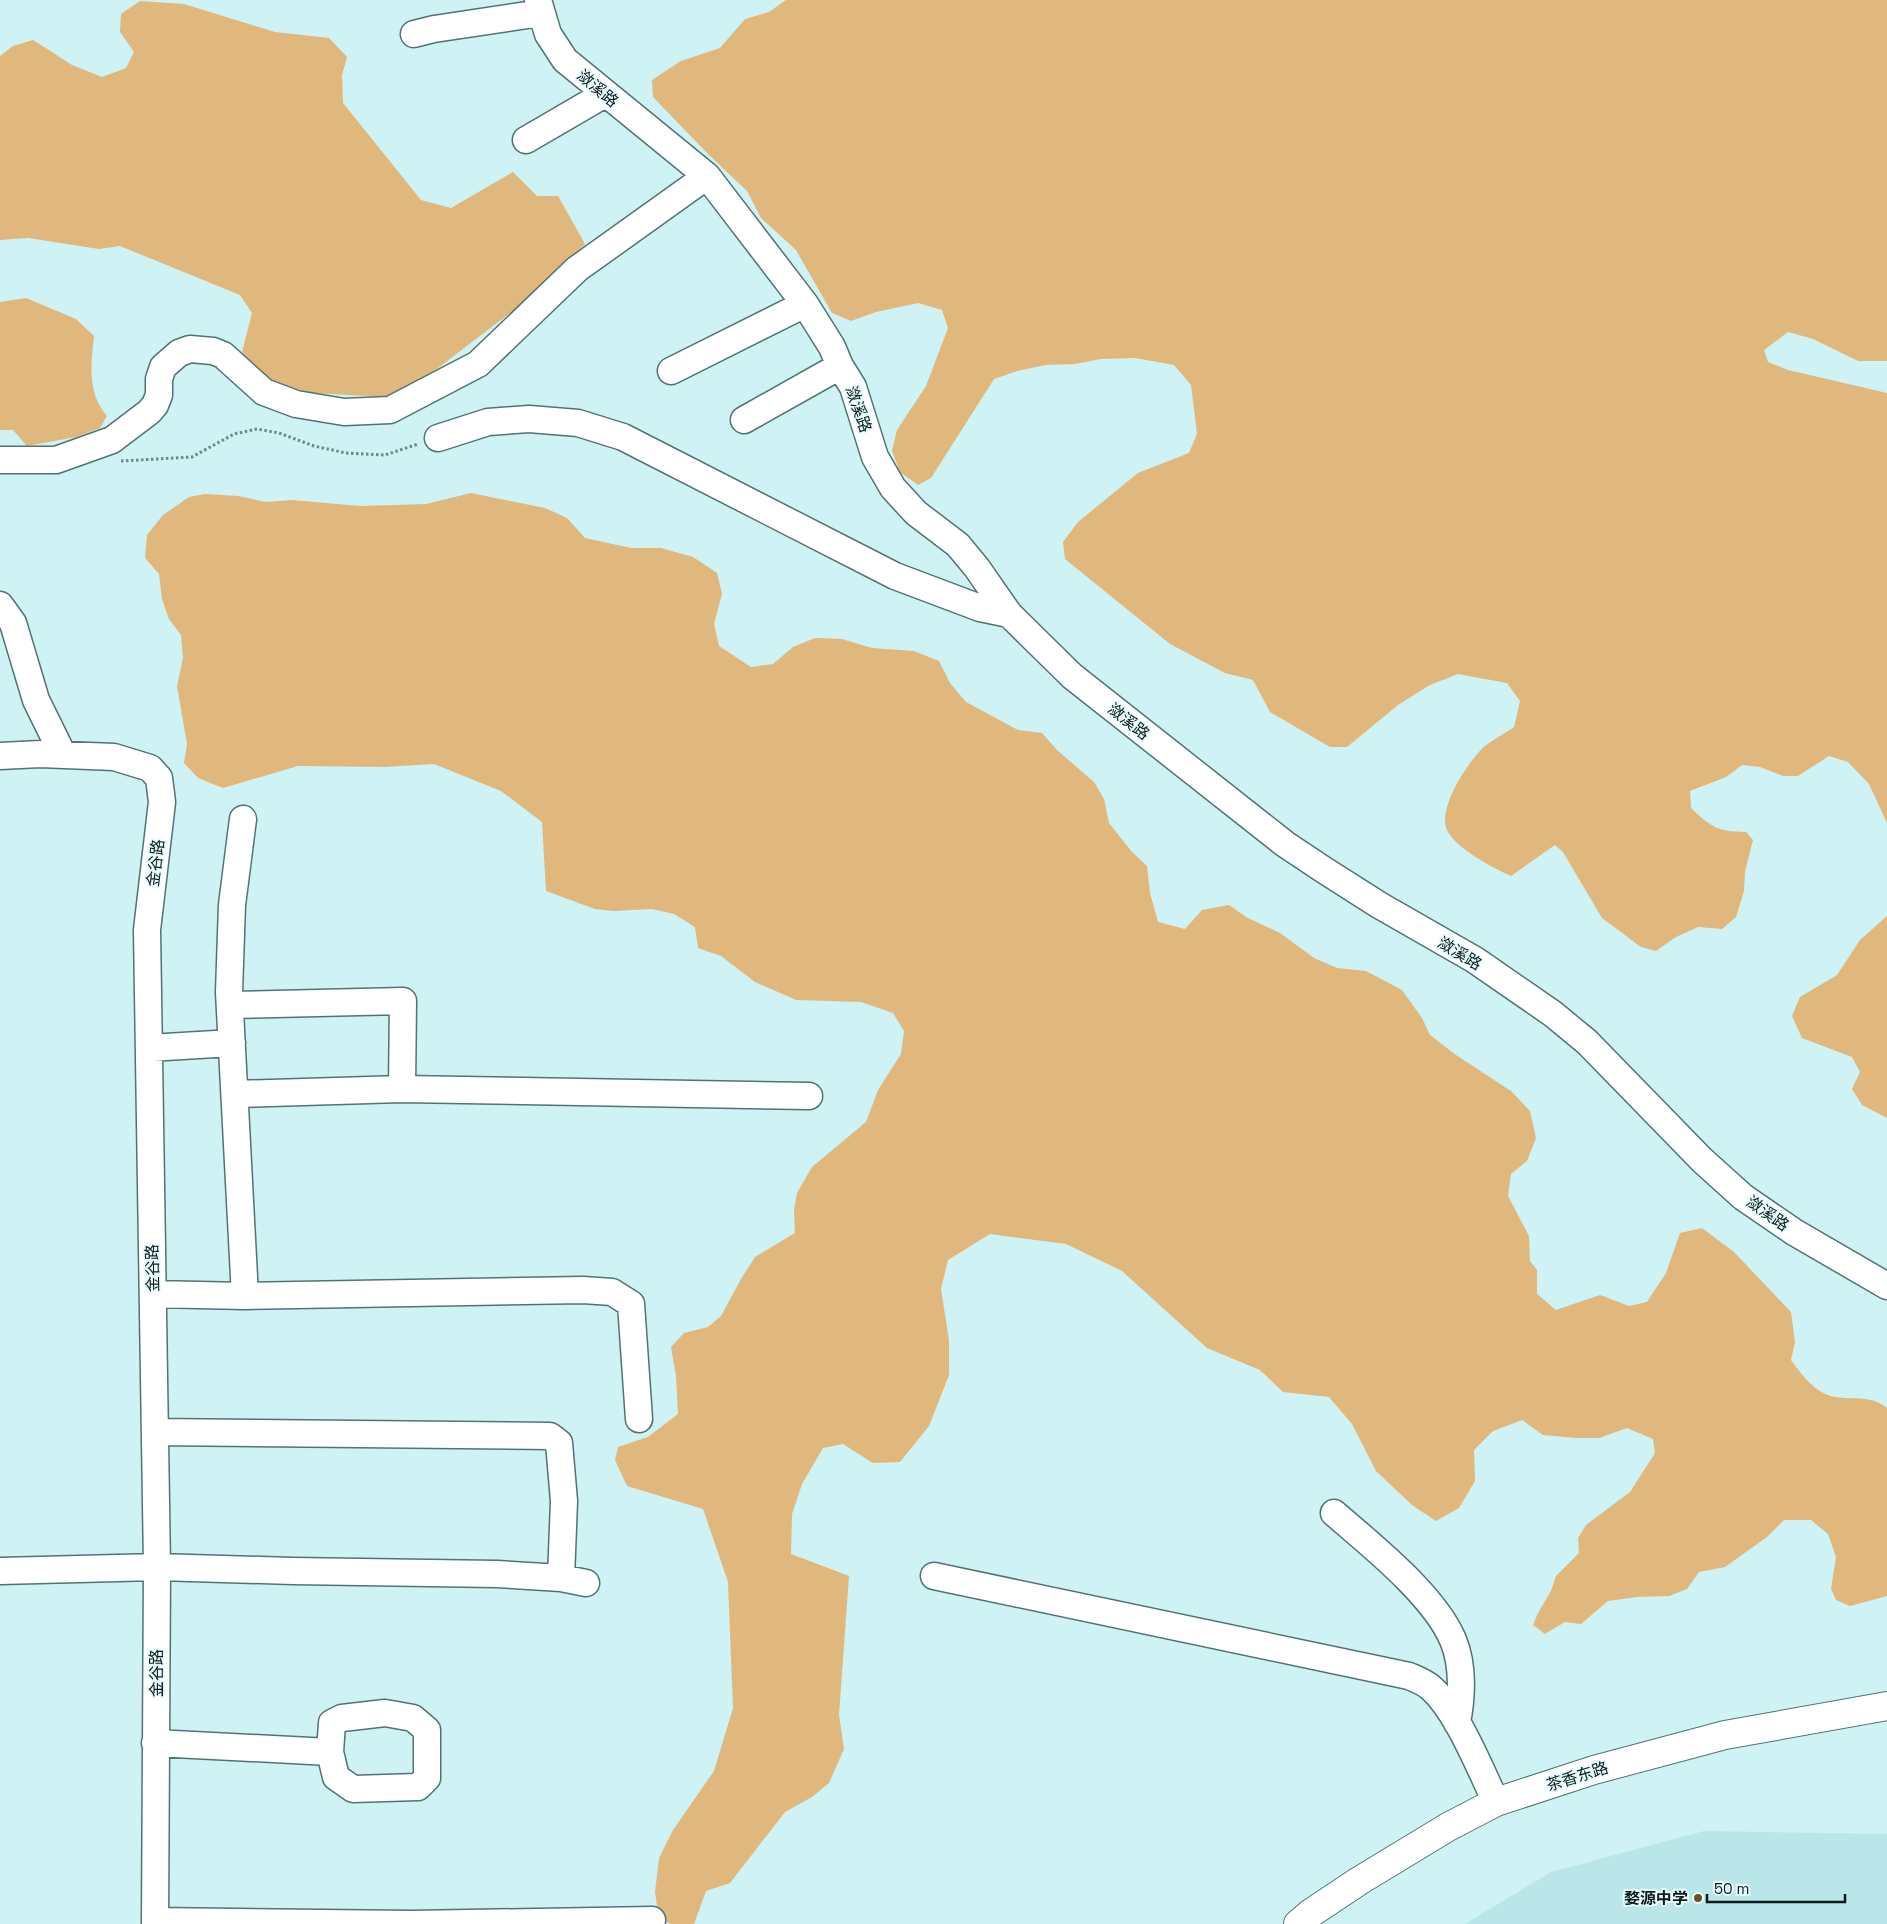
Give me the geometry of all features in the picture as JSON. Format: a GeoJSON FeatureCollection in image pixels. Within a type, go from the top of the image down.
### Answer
{"type":"FeatureCollection","features":[{"type":"Feature","properties":{"kind":"main road","name":"茶香东路"},"geometry":{"type":"LineString","coordinates":[[1285,1924],[1304,1918],[1411,1849],[1496,1802],[1594,1770],[1725,1735],[1887,1706]]}},
{"type":"Feature","properties":{"kind":"street"},"geometry":{"type":"LineString","coordinates":[[414,34],[540,6]]}},
{"type":"Feature","properties":{"kind":"street","name":"潋溪路"},"geometry":{"type":"LineString","coordinates":[[540,6],[548,34],[565,60],[707,176],[805,304],[832,347],[840,366],[853,386],[874,457],[893,488],[916,513],[958,545],[977,568],[1009,614],[1072,676],[1285,844],[1379,905],[1475,960],[1553,1014],[1587,1042],[1702,1160],[1743,1197],[1794,1232],[1887,1286]]}},
{"type":"Feature","properties":{"kind":"street"},"geometry":{"type":"LineString","coordinates":[[526,140],[605,94]]}},
{"type":"Feature","properties":{"kind":"street"},"geometry":{"type":"LineString","coordinates":[[0,460],[56,460],[112,440],[149,412],[159,395],[163,367],[179,353],[190,349],[213,351],[224,355],[264,392],[296,404],[344,412],[390,410],[478,364],[578,269],[707,176]]}},
{"type":"Feature","properties":{"kind":"street"},"geometry":{"type":"LineString","coordinates":[[671,371],[805,304]]}},
{"type":"Feature","properties":{"kind":"street"},"geometry":{"type":"LineString","coordinates":[[744,420],[840,366]]}},
{"type":"Feature","properties":{"kind":"street"},"geometry":{"type":"LineString","coordinates":[[438,438],[488,422],[529,419],[578,423],[623,437],[895,576],[980,608],[1009,614]]}},
{"type":"Feature","properties":{"kind":"street"},"geometry":{"type":"LineString","coordinates":[[0,605],[13,623],[36,700],[63,755]]}},
{"type":"Feature","properties":{"kind":"street","name":"金谷路"},"geometry":{"type":"LineString","coordinates":[[0,756],[63,755],[114,757],[150,768],[159,778],[162,802],[147,930],[157,1566],[155,1922]]}},
{"type":"Feature","properties":{"kind":"street"},"geometry":{"type":"LineString","coordinates":[[243,819],[232,904],[230,1005],[245,1296]]}},
{"type":"Feature","properties":{"kind":"street"},"geometry":{"type":"LineString","coordinates":[[230,1005],[403,1001],[402,1089]]}},
{"type":"Feature","properties":{"kind":"street"},"geometry":{"type":"LineString","coordinates":[[149,1048],[232,1043]]}},
{"type":"Feature","properties":{"kind":"street"},"geometry":{"type":"LineString","coordinates":[[235,1094],[402,1089],[809,1096]]}},
{"type":"Feature","properties":{"kind":"street"},"geometry":{"type":"LineString","coordinates":[[153,1294],[245,1296],[583,1290],[612,1292],[632,1304],[639,1418]]}},
{"type":"Feature","properties":{"kind":"street"},"geometry":{"type":"LineString","coordinates":[[0,1571],[157,1566],[293,1571],[497,1574],[574,1581],[559,1443],[550,1436],[154,1432]]}},
{"type":"Feature","properties":{"kind":"street"},"geometry":{"type":"LineString","coordinates":[[1334,1513],[1380,1552],[1443,1621],[1454,1642],[1460,1672],[1461,1700],[1457,1723]]}},
{"type":"Feature","properties":{"kind":"street"},"geometry":{"type":"LineString","coordinates":[[934,1576],[1409,1676],[1429,1686],[1444,1702],[1457,1723],[1496,1802]]}},
{"type":"Feature","properties":{"kind":"street"},"geometry":{"type":"LineString","coordinates":[[155,1743],[330,1752]]}},
{"type":"Feature","properties":{"kind":"street"},"geometry":{"type":"LineString","coordinates":[[155,1922],[412,1924],[652,1920]]}},
{"type":"Feature","properties":{"kind":"path"},"geometry":{"type":"LineString","coordinates":[[113,462],[192,457],[234,434],[257,429],[279,433],[314,446],[346,453],[385,455],[438,438]]}},
{"type":"Feature","properties":{"kind":"shaded area"},"geometry":{"type":"Polygon","coordinates":[[[786,0],[1887,0],[1887,361],[1858,361],[1813,339],[1788,332],[1764,350],[1768,362],[1788,370],[1887,393],[1887,823],[1869,784],[1848,762],[1829,756],[1798,776],[1783,776],[1760,767],[1742,765],[1726,777],[1690,791],[1691,808],[1704,820],[1715,827],[1728,831],[1746,832],[1753,840],[1745,871],[1744,891],[1736,917],[1722,929],[1698,927],[1676,937],[1656,951],[1641,947],[1602,918],[1563,852],[1555,845],[1511,876],[1485,863],[1466,850],[1451,837],[1447,830],[1445,821],[1446,810],[1450,797],[1463,773],[1485,746],[1514,727],[1520,701],[1507,683],[1458,674],[1430,685],[1398,705],[1347,747],[1330,747],[1270,712],[1253,680],[1225,673],[1170,644],[1065,559],[1063,542],[1078,522],[1138,473],[1189,453],[1197,434],[1191,385],[1174,365],[1135,358],[1101,359],[1075,364],[1046,365],[1017,371],[994,379],[931,478],[918,485],[900,472],[892,451],[897,430],[926,386],[948,328],[942,310],[918,303],[876,312],[851,321],[832,313],[796,250],[761,218],[747,191],[653,97],[652,80],[681,61],[720,48],[745,19],[769,12],[786,0]]]}},
{"type":"Feature","properties":{"kind":"shaded area"},"geometry":{"type":"Polygon","coordinates":[[[140,1],[184,4],[275,32],[329,38],[347,57],[342,75],[343,103],[421,200],[451,208],[513,172],[537,196],[558,196],[585,244],[527,300],[434,371],[385,397],[312,393],[270,382],[242,352],[252,313],[240,295],[120,246],[99,249],[28,238],[0,240],[0,56],[13,46],[33,40],[72,65],[102,77],[126,68],[134,52],[120,32],[121,14],[140,1]]]}},
{"type":"Feature","properties":{"kind":"shaded area"},"geometry":{"type":"Polygon","coordinates":[[[26,298],[76,319],[94,336],[92,358],[93,388],[96,398],[107,416],[100,428],[76,437],[27,446],[13,430],[0,430],[0,302],[26,298]]]}},
{"type":"Feature","properties":{"kind":"shaded area"},"geometry":{"type":"Polygon","coordinates":[[[471,493],[545,508],[567,518],[585,538],[631,548],[661,548],[693,557],[717,573],[722,594],[714,624],[719,646],[751,667],[773,664],[793,647],[815,638],[842,639],[872,648],[914,651],[939,661],[950,683],[966,702],[1018,730],[1042,733],[1057,750],[1094,782],[1104,799],[1109,823],[1132,852],[1147,866],[1150,893],[1158,922],[1185,929],[1202,910],[1229,905],[1246,917],[1280,933],[1314,958],[1337,968],[1366,971],[1402,990],[1422,1018],[1430,1035],[1456,1055],[1511,1091],[1530,1111],[1536,1138],[1527,1161],[1511,1174],[1508,1196],[1529,1236],[1530,1261],[1537,1270],[1537,1294],[1556,1310],[1600,1295],[1629,1306],[1647,1302],[1666,1273],[1680,1233],[1702,1228],[1734,1252],[1791,1312],[1795,1342],[1791,1360],[1815,1388],[1835,1397],[1875,1401],[1887,1408],[1887,1596],[1850,1606],[1836,1600],[1831,1589],[1836,1557],[1828,1534],[1811,1520],[1784,1520],[1767,1537],[1725,1567],[1699,1572],[1687,1589],[1669,1596],[1637,1597],[1608,1601],[1581,1624],[1565,1622],[1545,1634],[1533,1625],[1551,1591],[1556,1576],[1579,1553],[1578,1538],[1586,1525],[1630,1492],[1655,1453],[1653,1439],[1627,1428],[1599,1438],[1543,1435],[1522,1420],[1493,1431],[1474,1450],[1475,1481],[1459,1508],[1436,1521],[1412,1505],[1376,1471],[1352,1424],[1329,1397],[1283,1392],[1260,1370],[1207,1348],[1122,1271],[1066,1244],[990,1234],[948,1260],[941,1289],[949,1340],[949,1375],[929,1426],[900,1462],[873,1463],[843,1444],[823,1448],[802,1484],[792,1514],[791,1554],[849,1576],[839,1715],[844,1749],[829,1783],[812,1797],[785,1812],[730,1883],[706,1891],[694,1924],[671,1924],[659,1919],[655,1892],[659,1858],[673,1830],[714,1771],[733,1708],[728,1582],[703,1509],[627,1486],[615,1460],[618,1447],[648,1437],[678,1414],[676,1376],[671,1347],[684,1333],[708,1327],[721,1316],[755,1257],[795,1233],[794,1210],[797,1193],[812,1167],[866,1122],[878,1090],[901,1054],[904,1031],[893,1013],[861,1002],[796,1000],[755,982],[721,956],[698,948],[695,927],[674,914],[652,909],[613,911],[595,909],[546,891],[542,822],[501,791],[434,764],[384,767],[298,766],[223,788],[198,778],[184,763],[187,744],[177,686],[183,658],[181,635],[169,619],[162,599],[159,574],[145,558],[147,535],[163,515],[189,497],[205,494],[238,496],[266,502],[292,500],[360,506],[426,504],[471,493]]]}},
{"type":"Feature","properties":{"kind":"shaded area"},"geometry":{"type":"Polygon","coordinates":[[[1887,916],[1887,1118],[1862,1105],[1852,1089],[1860,1072],[1852,1057],[1802,1038],[1792,1016],[1800,997],[1837,975],[1860,940],[1887,916]]]}},
{"type":"Feature","properties":{"kind":"shaded area","name":"婺源中学"},"geometry":{"type":"Polygon","coordinates":[[[1704,1831],[1887,1834],[1887,1924],[1465,1924],[1551,1872],[1704,1831]]]}},
{"type":"Feature","properties":{"kind":"place","name":"婺源中学"},"geometry":{"type":"Point","coordinates":[1698,1898]}}]}
